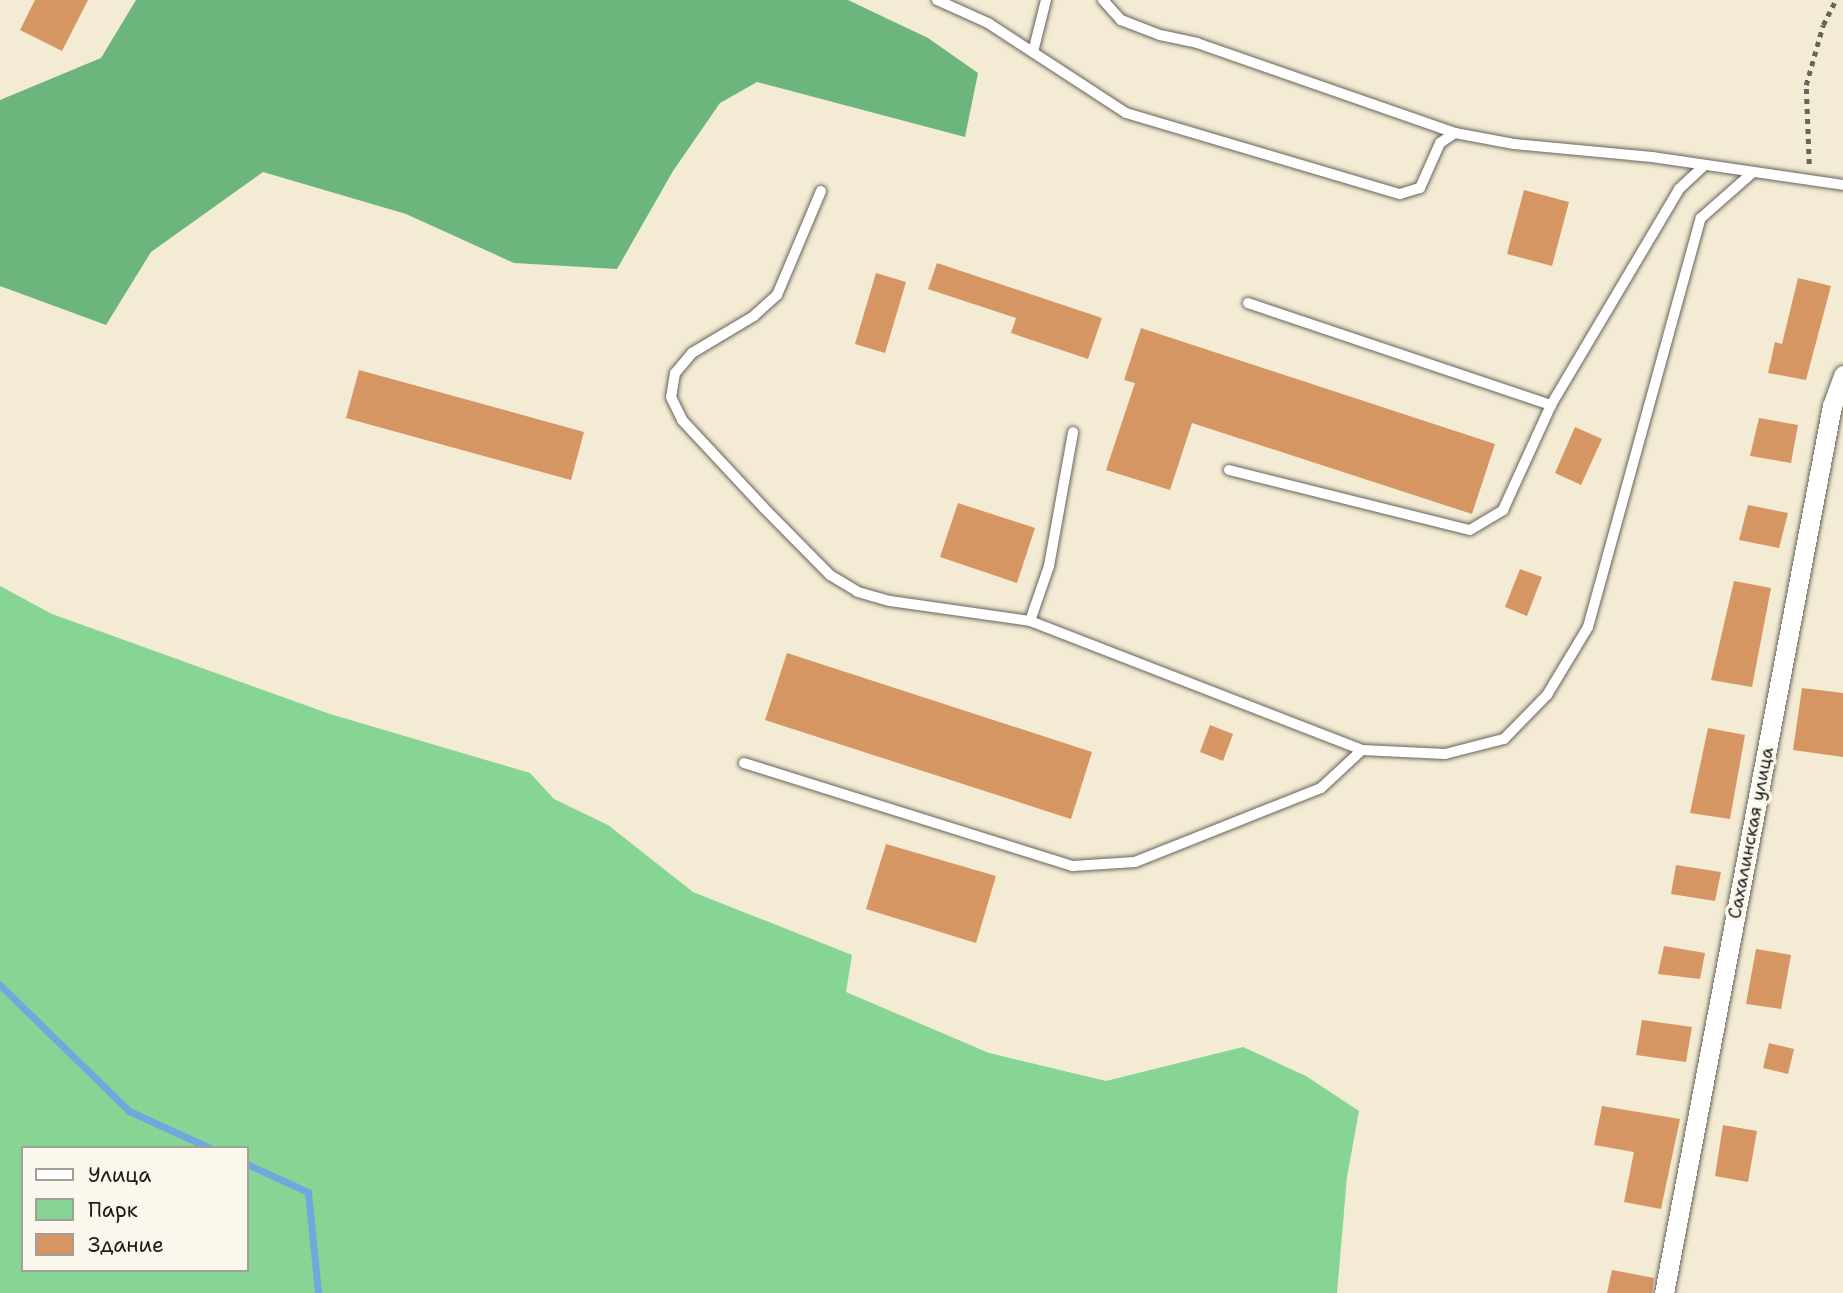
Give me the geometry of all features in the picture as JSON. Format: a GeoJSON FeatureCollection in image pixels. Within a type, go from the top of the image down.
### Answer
{"type":"FeatureCollection","features":[{"type":"Feature","properties":{"kind":"street","name":"Сахалинская улица"},"geometry":{"type":"LineString","coordinates":[[1664,1293],[1832,406],[1843,375]]}},
{"type":"Feature","properties":{"kind":"lane"},"geometry":{"type":"LineString","coordinates":[[937,0],[988,23],[1126,113],[1400,194],[1420,188],[1440,144],[1455,133]]}},
{"type":"Feature","properties":{"kind":"lane"},"geometry":{"type":"LineString","coordinates":[[1033,52],[1046,0]]}},
{"type":"Feature","properties":{"kind":"lane"},"geometry":{"type":"LineString","coordinates":[[1103,0],[1121,20],[1160,35],[1197,43],[1455,133],[1514,144],[1843,185]]}},
{"type":"Feature","properties":{"kind":"lane"},"geometry":{"type":"LineString","coordinates":[[1229,470],[1470,530],[1503,510],[1551,405],[1679,189],[1704,166]]}},
{"type":"Feature","properties":{"kind":"lane"},"geometry":{"type":"LineString","coordinates":[[821,191],[777,295],[754,316],[692,354],[675,373],[671,397],[682,420],[830,575],[858,592],[890,601],[1030,621],[1362,750],[1445,754],[1504,739],[1547,695],[1588,627],[1701,218],[1752,173]]}},
{"type":"Feature","properties":{"kind":"lane"},"geometry":{"type":"LineString","coordinates":[[1248,303],[1551,405]]}},
{"type":"Feature","properties":{"kind":"lane"},"geometry":{"type":"LineString","coordinates":[[1030,621],[1049,566],[1073,432]]}},
{"type":"Feature","properties":{"kind":"lane"},"geometry":{"type":"LineString","coordinates":[[744,763],[1073,866],[1135,862],[1321,788],[1362,750]]}},
{"type":"Feature","properties":{"kind":"path"},"geometry":{"type":"LineString","coordinates":[[1809,179],[1806,85],[1823,25],[1836,0]]}},
{"type":"Feature","properties":{"kind":"green space"},"geometry":{"type":"Polygon","coordinates":[[[136,0],[848,0],[928,38],[978,73],[965,137],[757,82],[720,103],[673,171],[617,269],[514,263],[406,214],[263,172],[151,252],[106,325],[0,286],[0,100],[101,58],[136,0]]]}},
{"type":"Feature","properties":{"kind":"green space"},"geometry":{"type":"Polygon","coordinates":[[[0,586],[52,614],[330,714],[530,773],[554,799],[608,825],[693,892],[852,955],[846,992],[989,1053],[1106,1081],[1243,1047],[1306,1076],[1359,1111],[1347,1177],[1337,1293],[0,1293],[0,586]]]}},
{"type":"Feature","properties":{"kind":"building"},"geometry":{"type":"Polygon","coordinates":[[[35,0],[88,0],[62,51],[20,30],[35,0]]]}},
{"type":"Feature","properties":{"kind":"building"},"geometry":{"type":"Polygon","coordinates":[[[1524,190],[1569,202],[1552,266],[1507,254],[1524,190]]]}},
{"type":"Feature","properties":{"kind":"building"},"geometry":{"type":"Polygon","coordinates":[[[937,263],[1102,318],[1088,359],[1011,333],[1016,318],[928,289],[937,263]]]}},
{"type":"Feature","properties":{"kind":"building"},"geometry":{"type":"Polygon","coordinates":[[[876,273],[906,282],[885,353],[855,344],[876,273]]]}},
{"type":"Feature","properties":{"kind":"building"},"geometry":{"type":"Polygon","coordinates":[[[1798,278],[1831,286],[1806,380],[1768,373],[1775,342],[1782,344],[1798,278]]]}},
{"type":"Feature","properties":{"kind":"building"},"geometry":{"type":"Polygon","coordinates":[[[1141,328],[1495,444],[1472,514],[1192,423],[1170,490],[1106,470],[1135,383],[1124,380],[1141,328]]]}},
{"type":"Feature","properties":{"kind":"building"},"geometry":{"type":"Polygon","coordinates":[[[359,370],[584,432],[571,480],[346,418],[359,370]]]}},
{"type":"Feature","properties":{"kind":"building"},"geometry":{"type":"Polygon","coordinates":[[[1759,418],[1798,425],[1791,463],[1750,456],[1759,418]]]}},
{"type":"Feature","properties":{"kind":"building"},"geometry":{"type":"Polygon","coordinates":[[[1575,427],[1602,439],[1581,485],[1555,473],[1575,427]]]}},
{"type":"Feature","properties":{"kind":"building"},"geometry":{"type":"Polygon","coordinates":[[[958,503],[1035,528],[1017,583],[940,557],[958,503]]]}},
{"type":"Feature","properties":{"kind":"building"},"geometry":{"type":"Polygon","coordinates":[[[1748,505],[1788,513],[1779,548],[1739,540],[1748,505]]]}},
{"type":"Feature","properties":{"kind":"building"},"geometry":{"type":"Polygon","coordinates":[[[1520,569],[1542,577],[1527,616],[1505,607],[1520,569]]]}},
{"type":"Feature","properties":{"kind":"building"},"geometry":{"type":"Polygon","coordinates":[[[1734,581],[1771,588],[1752,687],[1711,680],[1734,581]]]}},
{"type":"Feature","properties":{"kind":"building"},"geometry":{"type":"Polygon","coordinates":[[[787,653],[1092,752],[1071,819],[765,720],[787,653]]]}},
{"type":"Feature","properties":{"kind":"building"},"geometry":{"type":"Polygon","coordinates":[[[1802,688],[1843,693],[1843,757],[1793,750],[1802,688]]]}},
{"type":"Feature","properties":{"kind":"building"},"geometry":{"type":"Polygon","coordinates":[[[1210,725],[1233,734],[1223,761],[1200,752],[1210,725]]]}},
{"type":"Feature","properties":{"kind":"building"},"geometry":{"type":"Polygon","coordinates":[[[1708,728],[1745,735],[1730,819],[1690,813],[1708,728]]]}},
{"type":"Feature","properties":{"kind":"building"},"geometry":{"type":"Polygon","coordinates":[[[886,844],[996,876],[976,943],[866,909],[886,844]]]}},
{"type":"Feature","properties":{"kind":"building"},"geometry":{"type":"Polygon","coordinates":[[[1676,865],[1721,872],[1715,901],[1671,894],[1676,865]]]}},
{"type":"Feature","properties":{"kind":"building"},"geometry":{"type":"Polygon","coordinates":[[[1664,946],[1705,953],[1700,979],[1658,974],[1664,946]]]}},
{"type":"Feature","properties":{"kind":"building"},"geometry":{"type":"Polygon","coordinates":[[[1756,949],[1791,955],[1781,1009],[1746,1004],[1756,949]]]}},
{"type":"Feature","properties":{"kind":"building"},"geometry":{"type":"Polygon","coordinates":[[[1642,1020],[1692,1027],[1686,1062],[1636,1055],[1642,1020]]]}},
{"type":"Feature","properties":{"kind":"building"},"geometry":{"type":"Polygon","coordinates":[[[1769,1043],[1794,1049],[1788,1074],[1763,1068],[1769,1043]]]}},
{"type":"Feature","properties":{"kind":"building"},"geometry":{"type":"Polygon","coordinates":[[[1602,1106],[1680,1119],[1661,1209],[1624,1202],[1634,1152],[1594,1145],[1602,1106]]]}},
{"type":"Feature","properties":{"kind":"building"},"geometry":{"type":"Polygon","coordinates":[[[1723,1125],[1757,1131],[1748,1182],[1715,1176],[1723,1125]]]}},
{"type":"Feature","properties":{"kind":"building"},"geometry":{"type":"Polygon","coordinates":[[[1612,1270],[1654,1278],[1652,1293],[1607,1293],[1612,1270]]]}},
{"type":"Feature","properties":{"kind":"waterway"},"geometry":{"type":"LineString","coordinates":[[0,985],[129,1111],[206,1146]]}},
{"type":"Feature","properties":{"kind":"waterway"},"geometry":{"type":"LineString","coordinates":[[248,1164],[308,1192],[318,1293]]}}]}
